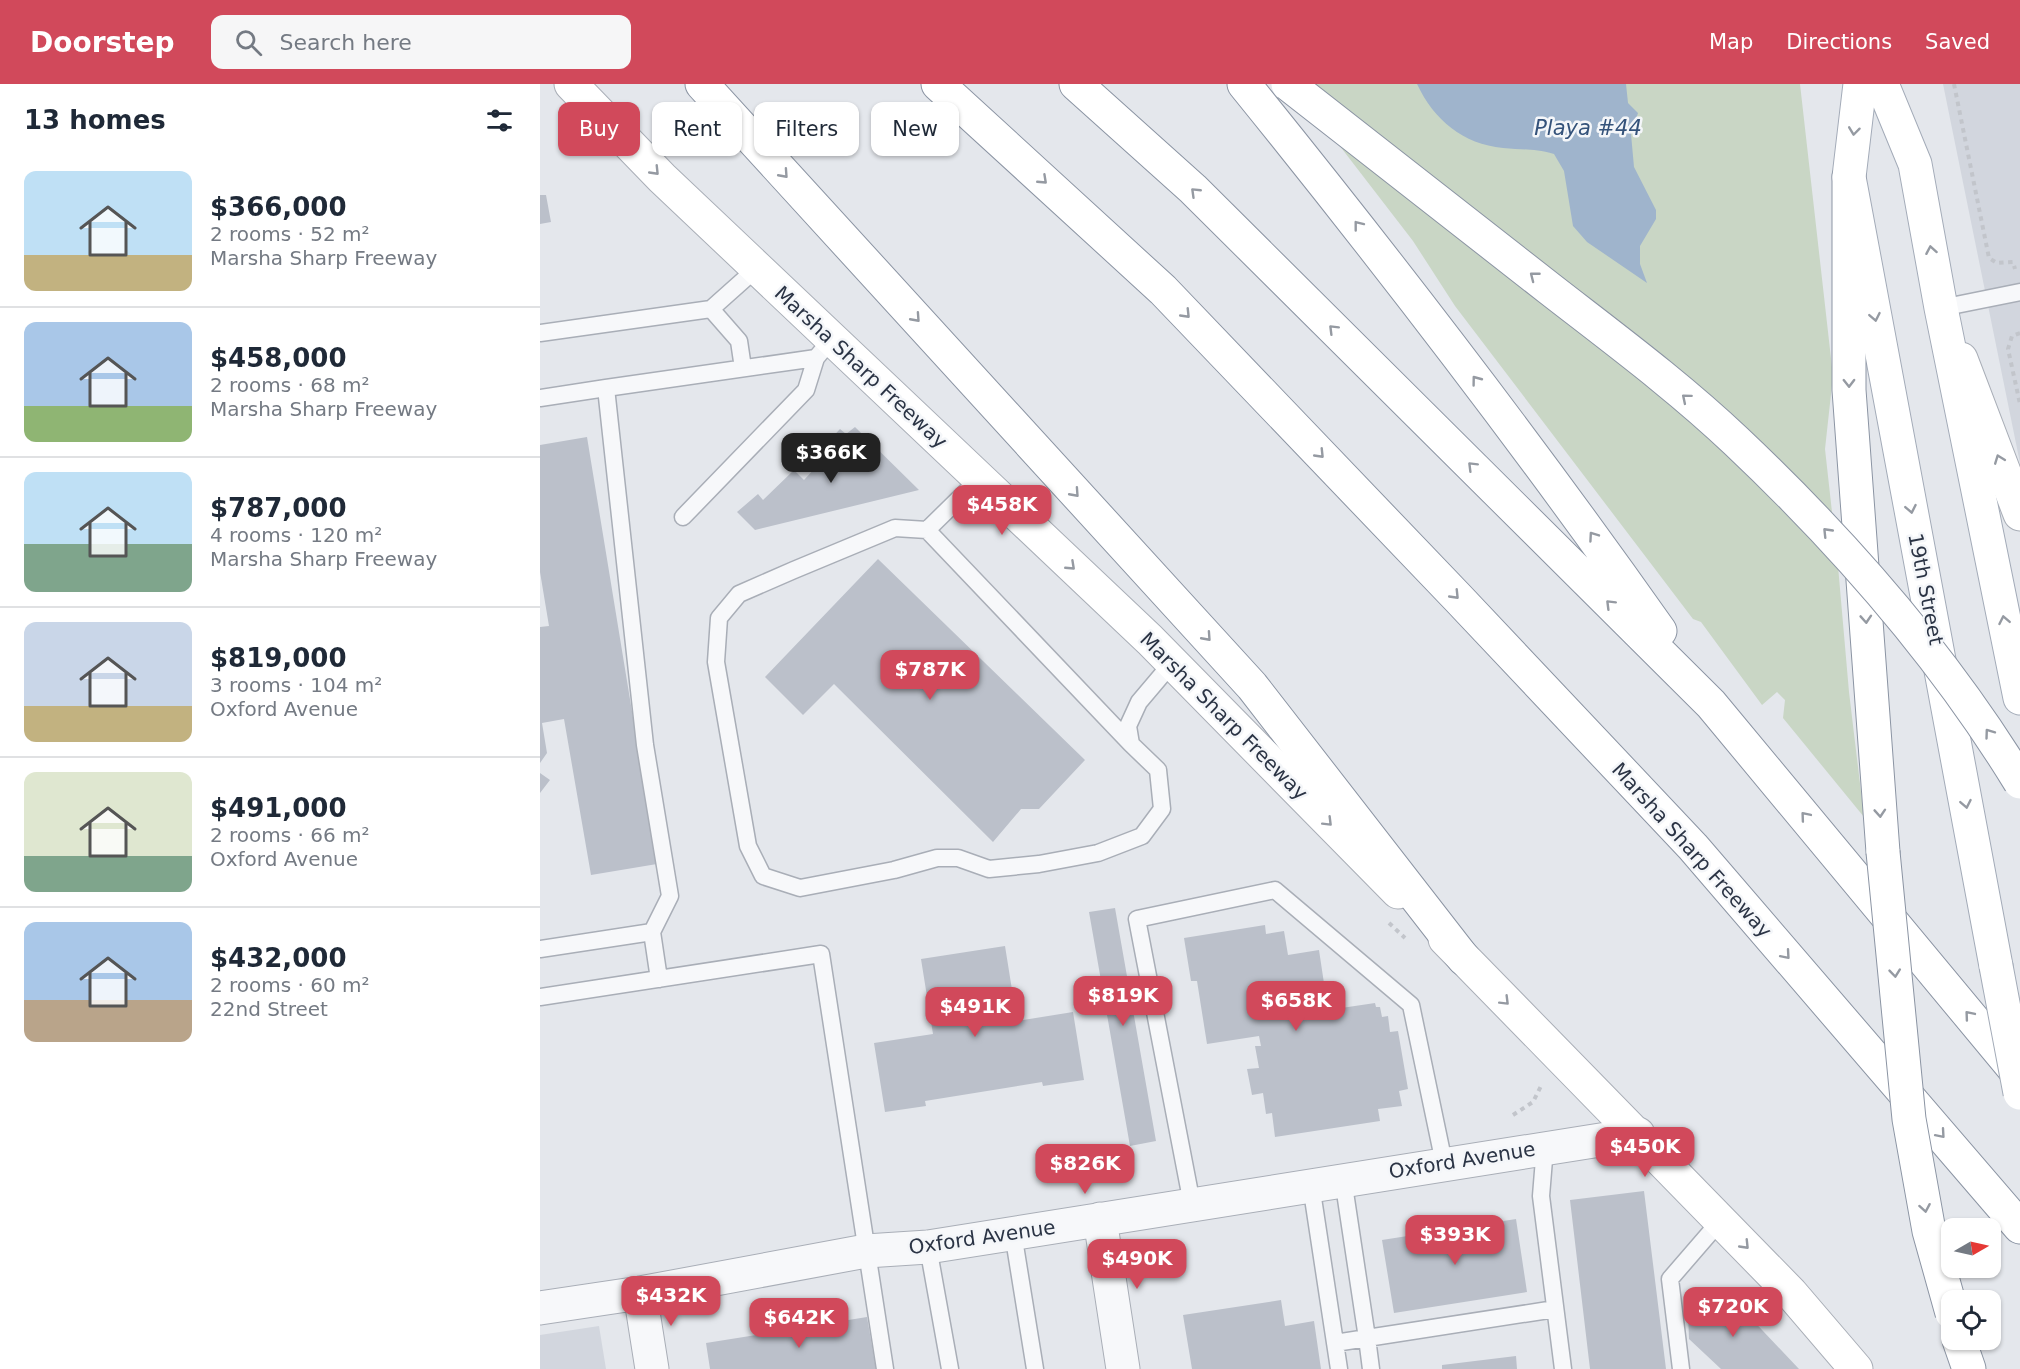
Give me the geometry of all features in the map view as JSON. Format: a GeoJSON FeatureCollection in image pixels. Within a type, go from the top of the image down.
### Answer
{"type":"FeatureCollection","features":[{"type":"Feature","properties":{"kind":"main road","name":"Marsha Sharp Freeway"},"geometry":{"type":"LineString","coordinates":[[571,84],[662,178],[757,268],[824,349],[979,479],[1172,663],[1638,1134],[1791,1293],[1856,1369]]}},
{"type":"Feature","properties":{"kind":"main road"},"geometry":{"type":"LineString","coordinates":[[702,84],[1252,686],[1464,959]]}},
{"type":"Feature","properties":{"kind":"main road","name":"Marsha Sharp Freeway"},"geometry":{"type":"LineString","coordinates":[[938,84],[1163,290],[1466,607],[1693,847],[2020,1227]]}},
{"type":"Feature","properties":{"kind":"main road"},"geometry":{"type":"LineString","coordinates":[[1076,84],[1193,189],[1711,704]]}},
{"type":"Feature","properties":{"kind":"main road"},"geometry":{"type":"LineString","coordinates":[[1244,84],[1357,223],[1556,484],[1711,704],[2020,1076]]}},
{"type":"Feature","properties":{"kind":"main road"},"geometry":{"type":"LineString","coordinates":[[1288,84],[1640,359],[1735,440],[1829,533],[1914,631],[1998,746],[2020,782]]}},
{"type":"Feature","properties":{"kind":"main road","name":"19th Street"},"geometry":{"type":"LineString","coordinates":[[1860,84],[1849,177],[2020,1093]]}},
{"type":"Feature","properties":{"kind":"main road"},"geometry":{"type":"LineString","coordinates":[[1882,84],[1915,164],[1941,308],[2020,698]]}},
{"type":"Feature","properties":{"kind":"main road"},"geometry":{"type":"LineString","coordinates":[[1849,177],[1849,390],[1883,852],[1909,1119],[1929,1231],[1946,1290]]}},
{"type":"Feature","properties":{"kind":"main road"},"geometry":{"type":"LineString","coordinates":[[1941,308],[2020,514]]}},
{"type":"Feature","properties":{"kind":"main road"},"geometry":{"type":"LineString","coordinates":[[1962,1350],[1969,1369]]}},
{"type":"Feature","properties":{"kind":"street","name":"Oxford Avenue"},"geometry":{"type":"LineString","coordinates":[[540,1308],[640,1293],[866,1251],[928,1247],[1343,1179],[1638,1134]]}},
{"type":"Feature","properties":{"kind":"street"},"geometry":{"type":"LineString","coordinates":[[1100,1219],[1124,1369]]}},
{"type":"Feature","properties":{"kind":"street"},"geometry":{"type":"LineString","coordinates":[[640,1293],[652,1369]]}},
{"type":"Feature","properties":{"kind":"lane"},"geometry":{"type":"LineString","coordinates":[[540,333],[711,309],[757,268]]}},
{"type":"Feature","properties":{"kind":"lane"},"geometry":{"type":"LineString","coordinates":[[1941,308],[2020,292]]}},
{"type":"Feature","properties":{"kind":"lane"},"geometry":{"type":"LineString","coordinates":[[711,309],[739,341],[743,368]]}},
{"type":"Feature","properties":{"kind":"lane"},"geometry":{"type":"LineString","coordinates":[[540,398],[743,368],[824,349]]}},
{"type":"Feature","properties":{"kind":"lane"},"geometry":{"type":"LineString","coordinates":[[683,517],[806,390],[824,349]]}},
{"type":"Feature","properties":{"kind":"lane"},"geometry":{"type":"LineString","coordinates":[[606,388],[645,745],[669,896],[652,932],[659,979]]}},
{"type":"Feature","properties":{"kind":"lane"},"geometry":{"type":"LineString","coordinates":[[927,530],[979,479]]}},
{"type":"Feature","properties":{"kind":"lane"},"geometry":{"type":"LineString","coordinates":[[896,528],[927,530],[1158,770],[1162,809],[1142,836],[1098,853],[1038,864],[989,869],[958,858],[937,858],[894,870],[800,888],[763,876],[748,846],[716,663],[719,618],[739,594],[794,570],[896,528]]}},
{"type":"Feature","properties":{"kind":"lane"},"geometry":{"type":"LineString","coordinates":[[1131,744],[1128,726],[1139,702],[1172,663]]}},
{"type":"Feature","properties":{"kind":"lane"},"geometry":{"type":"LineString","coordinates":[[1192,1204],[1137,919],[1275,890],[1411,1005],[1444,1163]]}},
{"type":"Feature","properties":{"kind":"lane"},"geometry":{"type":"LineString","coordinates":[[540,949],[652,932]]}},
{"type":"Feature","properties":{"kind":"lane"},"geometry":{"type":"LineString","coordinates":[[540,997],[821,954],[885,1369]]}},
{"type":"Feature","properties":{"kind":"lane"},"geometry":{"type":"LineString","coordinates":[[1545,1147],[1541,1196],[1563,1369]]}},
{"type":"Feature","properties":{"kind":"lane"},"geometry":{"type":"LineString","coordinates":[[1343,1179],[1371,1369]]}},
{"type":"Feature","properties":{"kind":"lane"},"geometry":{"type":"LineString","coordinates":[[1311,1185],[1339,1369]]}},
{"type":"Feature","properties":{"kind":"lane"},"geometry":{"type":"LineString","coordinates":[[1681,1369],[1670,1279],[1720,1220]]}},
{"type":"Feature","properties":{"kind":"lane"},"geometry":{"type":"LineString","coordinates":[[1013,1233],[1035,1369]]}},
{"type":"Feature","properties":{"kind":"lane"},"geometry":{"type":"LineString","coordinates":[[928,1247],[950,1369]]}},
{"type":"Feature","properties":{"kind":"lane"},"geometry":{"type":"LineString","coordinates":[[1335,1343],[1555,1309]]}},
{"type":"Feature","properties":{"kind":"path"},"geometry":{"type":"LineString","coordinates":[[1954,84],[1989,258],[1997,264],[2013,262],[2020,292]]}},
{"type":"Feature","properties":{"kind":"path"},"geometry":{"type":"LineString","coordinates":[[2020,333],[2012,336],[2008,349],[2020,404]]}},
{"type":"Feature","properties":{"kind":"shaded area"},"geometry":{"type":"Polygon","coordinates":[[[1943,84],[2020,84],[2020,463],[1943,84]]]}},
{"type":"Feature","properties":{"kind":"shaded area"},"geometry":{"type":"Polygon","coordinates":[[[599,1326],[606,1369],[540,1369],[540,1335],[599,1326]]]}},
{"type":"Feature","properties":{"kind":"green space"},"geometry":{"type":"Polygon","coordinates":[[[1292,84],[1800,84],[1833,376],[1825,449],[1864,817],[1783,718],[1785,700],[1777,692],[1762,705],[1701,622],[1693,619],[1455,306],[1413,241],[1292,84]]]}},
{"type":"Feature","properties":{"kind":"water","name":"Playa #44"},"geometry":{"type":"Polygon","coordinates":[[[1417,84],[1626,84],[1628,103],[1638,113],[1631,134],[1634,167],[1656,210],[1656,219],[1640,246],[1640,264],[1647,283],[1587,242],[1573,226],[1564,171],[1554,154],[1489,146],[1463,135],[1441,119],[1417,84]]]}},
{"type":"Feature","properties":{"kind":"building"},"geometry":{"type":"Polygon","coordinates":[[[540,195],[546,195],[551,222],[540,224],[540,195]]]}},
{"type":"Feature","properties":{"kind":"building"},"geometry":{"type":"Polygon","coordinates":[[[855,427],[919,490],[755,530],[737,512],[758,494],[763,500],[794,470],[804,480],[829,453],[823,447],[840,429],[846,434],[855,427]]]}},
{"type":"Feature","properties":{"kind":"building"},"geometry":{"type":"Polygon","coordinates":[[[587,437],[657,864],[591,875],[564,719],[542,723],[547,753],[540,763],[540,627],[549,626],[540,572],[540,445],[587,437]]]}},
{"type":"Feature","properties":{"kind":"building"},"geometry":{"type":"Polygon","coordinates":[[[878,559],[1085,760],[1039,809],[1021,809],[993,842],[834,684],[803,715],[765,677],[878,559]]]}},
{"type":"Feature","properties":{"kind":"building"},"geometry":{"type":"Polygon","coordinates":[[[540,773],[550,780],[540,793],[540,773]]]}},
{"type":"Feature","properties":{"kind":"building"},"geometry":{"type":"Polygon","coordinates":[[[1115,908],[1156,1141],[1130,1146],[1089,912],[1115,908]]]}},
{"type":"Feature","properties":{"kind":"building"},"geometry":{"type":"Polygon","coordinates":[[[1265,925],[1266,934],[1284,931],[1288,955],[1319,950],[1328,1010],[1375,1003],[1376,1007],[1380,1007],[1382,1017],[1388,1016],[1390,1032],[1398,1031],[1408,1089],[1399,1091],[1402,1106],[1378,1109],[1380,1121],[1275,1137],[1272,1113],[1266,1114],[1263,1093],[1252,1095],[1247,1069],[1259,1068],[1255,1046],[1261,1046],[1259,1036],[1207,1044],[1197,981],[1191,981],[1184,938],[1265,925]]]}},
{"type":"Feature","properties":{"kind":"building"},"geometry":{"type":"Polygon","coordinates":[[[1005,946],[1017,1021],[1073,1012],[1084,1080],[1043,1086],[1042,1082],[925,1101],[926,1106],[885,1112],[874,1043],[933,1034],[921,959],[1005,946]]]}},
{"type":"Feature","properties":{"kind":"building"},"geometry":{"type":"Polygon","coordinates":[[[1644,1191],[1666,1369],[1590,1369],[1570,1200],[1644,1191]]]}},
{"type":"Feature","properties":{"kind":"building"},"geometry":{"type":"Polygon","coordinates":[[[1516,1219],[1527,1292],[1394,1313],[1382,1240],[1516,1219]]]}},
{"type":"Feature","properties":{"kind":"building"},"geometry":{"type":"Polygon","coordinates":[[[1712,1289],[1743,1318],[1746,1313],[1799,1369],[1721,1369],[1689,1339],[1688,1313],[1712,1289]]]}},
{"type":"Feature","properties":{"kind":"building"},"geometry":{"type":"Polygon","coordinates":[[[1281,1300],[1285,1326],[1314,1321],[1321,1369],[1192,1369],[1183,1315],[1281,1300]]]}},
{"type":"Feature","properties":{"kind":"building"},"geometry":{"type":"Polygon","coordinates":[[[867,1317],[876,1369],[710,1369],[706,1343],[867,1317]]]}},
{"type":"Feature","properties":{"kind":"building"},"geometry":{"type":"Polygon","coordinates":[[[1516,1356],[1517,1369],[1442,1369],[1442,1365],[1516,1356]]]}}]}
